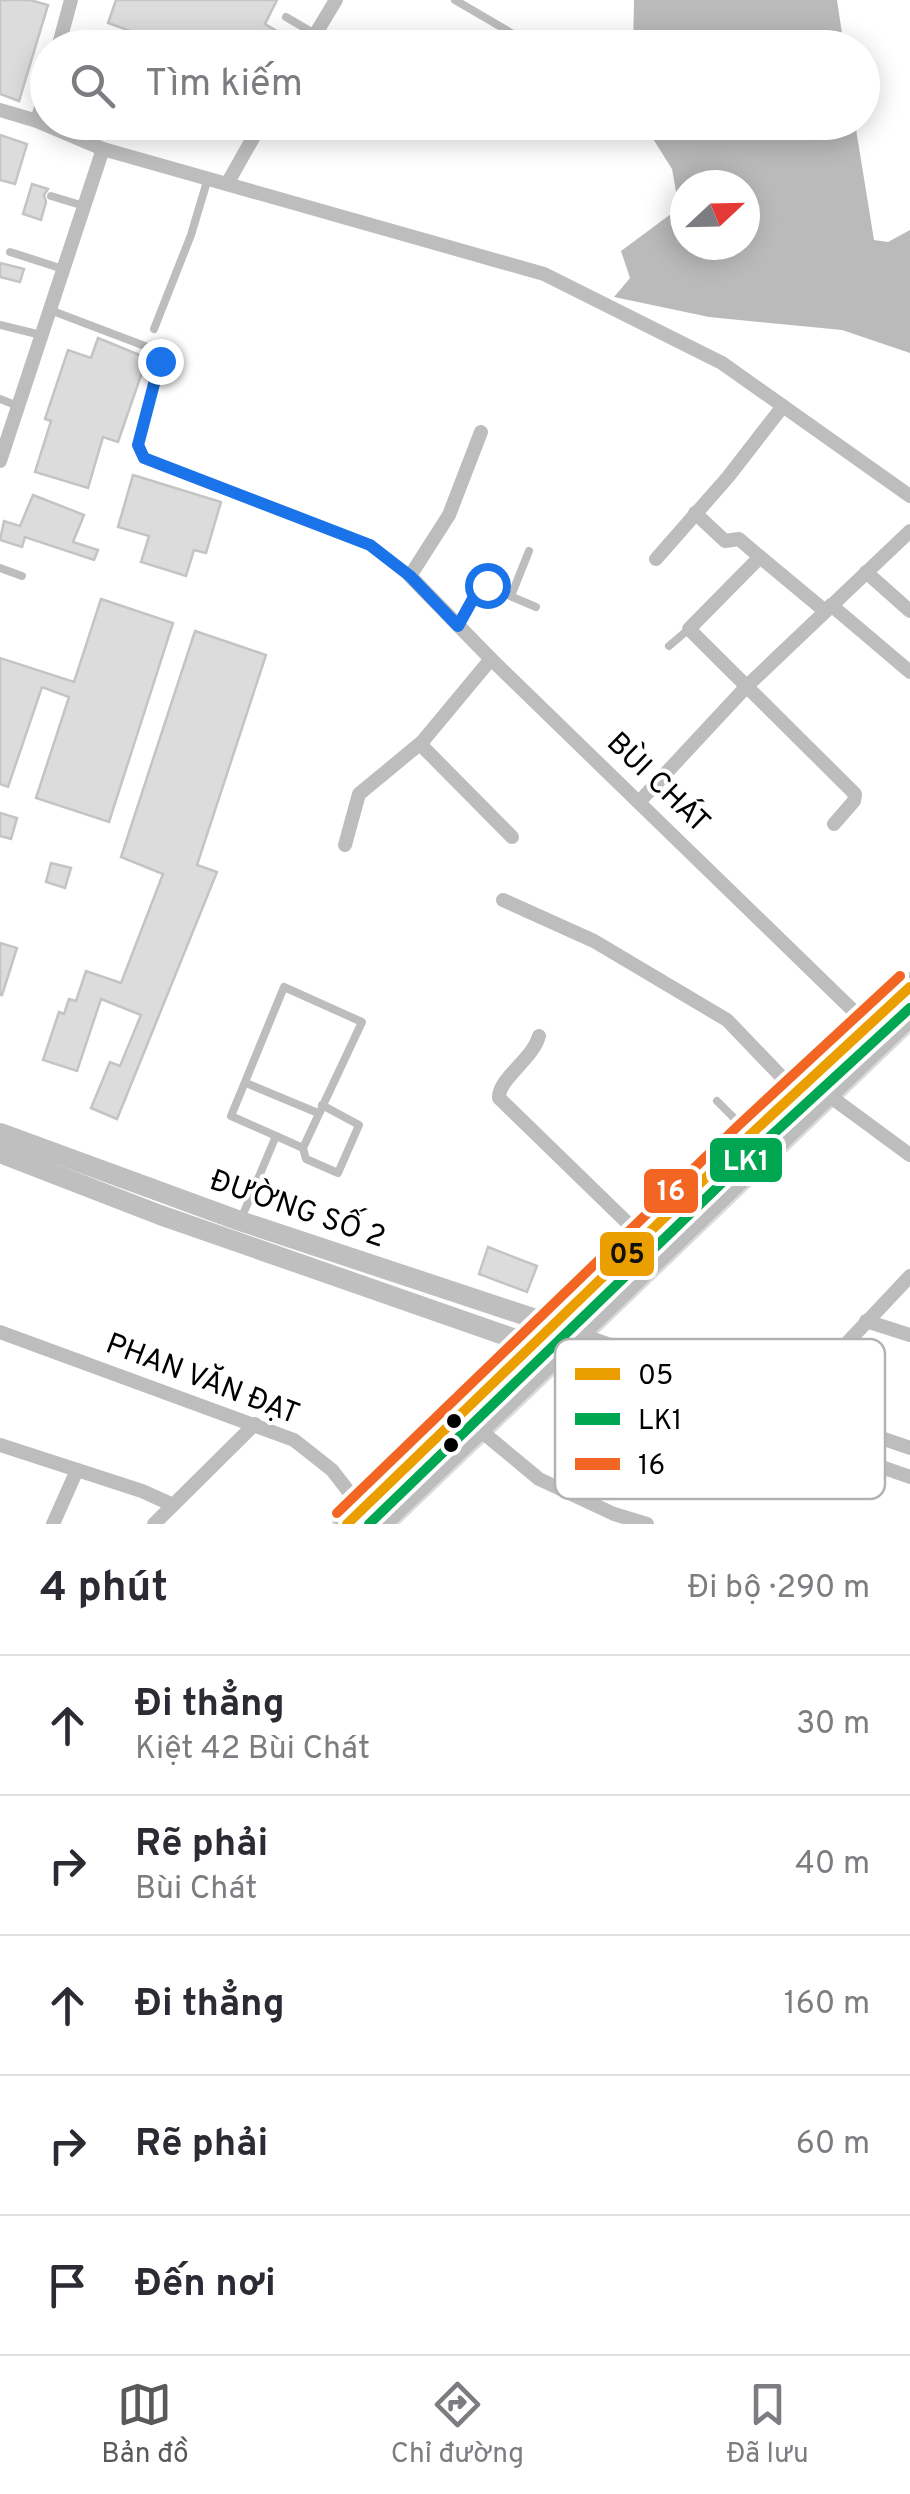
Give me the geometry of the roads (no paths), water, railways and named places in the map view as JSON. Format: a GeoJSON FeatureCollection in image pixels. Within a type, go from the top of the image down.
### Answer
{"type":"FeatureCollection","features":[{"type":"Feature","properties":{"kind":"highway"},"geometry":{"type":"LineString","coordinates":[[363,1519],[480,1430],[546,1350],[554,1325],[910,987]]}},
{"type":"Feature","properties":{"kind":"highway"},"geometry":{"type":"LineString","coordinates":[[569,1339],[579,1334],[910,1013]]}},
{"type":"Feature","properties":{"kind":"highway"},"geometry":{"type":"LineString","coordinates":[[363,1519],[555,1346]]}},
{"type":"Feature","properties":{"kind":"street"},"geometry":{"type":"LineString","coordinates":[[63,30],[71,0]]}},
{"type":"Feature","properties":{"kind":"street"},"geometry":{"type":"LineString","coordinates":[[318,30],[336,0]]}},
{"type":"Feature","properties":{"kind":"street"},"geometry":{"type":"LineString","coordinates":[[0,110],[30,119]]}},
{"type":"Feature","properties":{"kind":"street"},"geometry":{"type":"LineString","coordinates":[[82,140],[544,274],[722,362],[910,496]]}},
{"type":"Feature","properties":{"kind":"street"},"geometry":{"type":"LineString","coordinates":[[227,184],[252,140]]}},
{"type":"Feature","properties":{"kind":"street"},"geometry":{"type":"LineString","coordinates":[[0,461],[4,439],[103,149]]}},
{"type":"Feature","properties":{"kind":"street"},"geometry":{"type":"LineString","coordinates":[[656,559],[783,406]]}},
{"type":"Feature","properties":{"kind":"street"},"geometry":{"type":"LineString","coordinates":[[410,576],[449,514],[481,432]]}},
{"type":"Feature","properties":{"kind":"street"},"geometry":{"type":"LineString","coordinates":[[695,513],[719,537],[742,540],[910,672]]}},
{"type":"Feature","properties":{"kind":"street"},"geometry":{"type":"LineString","coordinates":[[640,801],[746,686],[910,532]]}},
{"type":"Feature","properties":{"kind":"street"},"geometry":{"type":"LineString","coordinates":[[760,557],[689,629],[855,794],[854,801],[834,824]]}},
{"type":"Feature","properties":{"kind":"street"},"geometry":{"type":"LineString","coordinates":[[866,572],[910,611]]}},
{"type":"Feature","properties":{"kind":"street","name":"BÙI CHÁT"},"geometry":{"type":"LineString","coordinates":[[410,576],[869,1026]]}},
{"type":"Feature","properties":{"kind":"street"},"geometry":{"type":"LineString","coordinates":[[345,845],[360,794],[420,744],[491,659]]}},
{"type":"Feature","properties":{"kind":"street"},"geometry":{"type":"LineString","coordinates":[[420,744],[512,837]]}},
{"type":"Feature","properties":{"kind":"street"},"geometry":{"type":"LineString","coordinates":[[503,900],[594,941],[727,1020],[798,1094]]}},
{"type":"Feature","properties":{"kind":"street"},"geometry":{"type":"LineString","coordinates":[[539,1036],[535,1049],[500,1087],[500,1098],[643,1238]]}},
{"type":"Feature","properties":{"kind":"street"},"geometry":{"type":"LineString","coordinates":[[827,1094],[910,1155]]}},
{"type":"Feature","properties":{"kind":"street","name":"ĐƯỜNG SỐ 2"},"geometry":{"type":"LineString","coordinates":[[0,1133],[171,1207],[546,1350]]}},
{"type":"Feature","properties":{"kind":"street","name":"ĐƯỜNG SỐ 2"},"geometry":{"type":"LineString","coordinates":[[0,1152],[171,1207],[240,1222],[579,1334]]}},
{"type":"Feature","properties":{"kind":"street"},"geometry":{"type":"LineString","coordinates":[[849,1339],[910,1276]]}},
{"type":"Feature","properties":{"kind":"street"},"geometry":{"type":"LineString","coordinates":[[866,1321],[910,1335]]}},
{"type":"Feature","properties":{"kind":"street"},"geometry":{"type":"LineString","coordinates":[[0,1351],[3,1333]]}},
{"type":"Feature","properties":{"kind":"street","name":"PHAN VĂN ĐẠT"},"geometry":{"type":"LineString","coordinates":[[3,1333],[294,1440],[332,1470],[363,1519]]}},
{"type":"Feature","properties":{"kind":"street"},"geometry":{"type":"LineString","coordinates":[[579,1334],[594,1339]]}},
{"type":"Feature","properties":{"kind":"street"},"geometry":{"type":"LineString","coordinates":[[546,1350],[555,1353]]}},
{"type":"Feature","properties":{"kind":"street"},"geometry":{"type":"LineString","coordinates":[[154,1524],[255,1424]]}},
{"type":"Feature","properties":{"kind":"street"},"geometry":{"type":"LineString","coordinates":[[480,1430],[539,1479],[555,1486]]}},
{"type":"Feature","properties":{"kind":"street"},"geometry":{"type":"LineString","coordinates":[[885,1439],[910,1448]]}},
{"type":"Feature","properties":{"kind":"street"},"geometry":{"type":"LineString","coordinates":[[0,1445],[173,1505]]}},
{"type":"Feature","properties":{"kind":"street"},"geometry":{"type":"LineString","coordinates":[[885,1469],[910,1478]]}},
{"type":"Feature","properties":{"kind":"street"},"geometry":{"type":"LineString","coordinates":[[52,1524],[77,1470]]}},
{"type":"Feature","properties":{"kind":"street"},"geometry":{"type":"LineString","coordinates":[[582,1499],[647,1524]]}},
{"type":"Feature","properties":{"kind":"lane"},"geometry":{"type":"LineString","coordinates":[[455,0],[506,30]]}},
{"type":"Feature","properties":{"kind":"lane"},"geometry":{"type":"LineString","coordinates":[[286,17],[300,30]]}},
{"type":"Feature","properties":{"kind":"lane"},"geometry":{"type":"LineString","coordinates":[[154,330],[208,178]]}},
{"type":"Feature","properties":{"kind":"lane"},"geometry":{"type":"LineString","coordinates":[[51,196],[84,206]]}},
{"type":"Feature","properties":{"kind":"lane"},"geometry":{"type":"LineString","coordinates":[[10,252],[63,269]]}},
{"type":"Feature","properties":{"kind":"lane"},"geometry":{"type":"LineString","coordinates":[[50,310],[158,351],[160,361],[138,445],[144,458],[356,539],[381,552],[410,576]]}},
{"type":"Feature","properties":{"kind":"lane"},"geometry":{"type":"LineString","coordinates":[[0,325],[42,336]]}},
{"type":"Feature","properties":{"kind":"lane"},"geometry":{"type":"LineString","coordinates":[[0,399],[18,406]]}},
{"type":"Feature","properties":{"kind":"lane"},"geometry":{"type":"LineString","coordinates":[[512,596],[529,550]]}},
{"type":"Feature","properties":{"kind":"lane"},"geometry":{"type":"LineString","coordinates":[[0,568],[22,576]]}},
{"type":"Feature","properties":{"kind":"lane"},"geometry":{"type":"LineString","coordinates":[[458,626],[482,585],[536,607]]}},
{"type":"Feature","properties":{"kind":"lane"},"geometry":{"type":"LineString","coordinates":[[669,646],[689,629]]}},
{"type":"Feature","properties":{"kind":"lane"},"geometry":{"type":"LineString","coordinates":[[246,1083],[320,1109],[359,1124],[338,1173],[306,1160],[303,1148],[320,1109],[362,1022],[284,987],[231,1116],[303,1148]]}},
{"type":"Feature","properties":{"kind":"lane"},"geometry":{"type":"LineString","coordinates":[[717,1101],[750,1135]]}},
{"type":"Feature","properties":{"kind":"lane"},"geometry":{"type":"LineString","coordinates":[[240,1222],[276,1136]]}}]}
